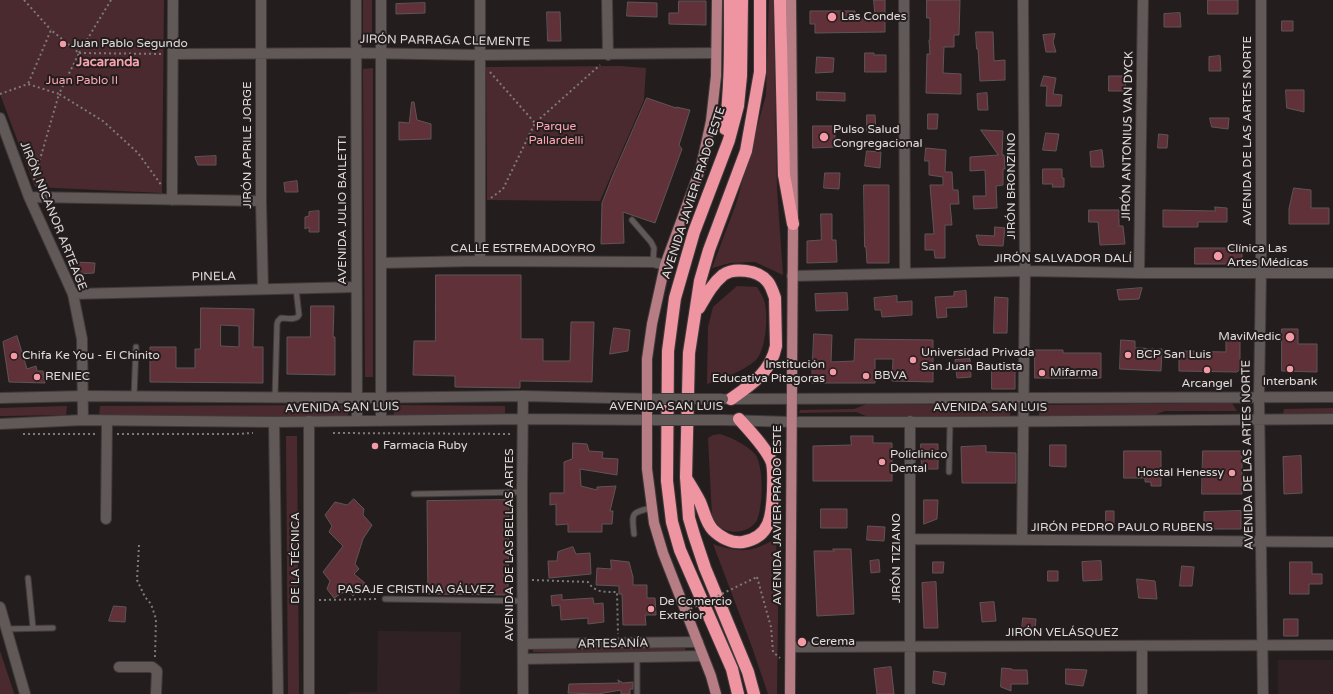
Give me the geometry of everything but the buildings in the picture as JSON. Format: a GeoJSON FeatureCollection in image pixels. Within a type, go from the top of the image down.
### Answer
{"type":"FeatureCollection","features":[{"type":"Feature","properties":{"kind":"highway"},"geometry":{"type":"LineString","coordinates":[[715,178],[722,149],[728,107],[730,0]]}},
{"type":"Feature","properties":{"kind":"highway","name":"AVENIDA JAVIER PRADO ESTE"},"geometry":{"type":"LineString","coordinates":[[738,694],[732,669],[680,550],[672,522],[667,481],[668,351],[675,298],[698,219],[729,140],[738,106],[741,76],[742,0]]}},
{"type":"Feature","properties":{"kind":"highway"},"geometry":{"type":"LineString","coordinates":[[754,694],[748,672],[694,535],[689,518],[686,477],[689,354],[700,281],[709,250],[746,151],[760,72],[760,0]]}},
{"type":"Feature","properties":{"kind":"highway"},"geometry":{"type":"LineString","coordinates":[[780,0],[784,175],[793,224]]}},
{"type":"Feature","properties":{"kind":"highway"},"geometry":{"type":"LineString","coordinates":[[695,314],[711,287],[724,274],[736,271],[749,272],[767,280],[773,290],[775,298],[775,354],[764,373],[756,381],[727,399]]}},
{"type":"Feature","properties":{"kind":"highway"},"geometry":{"type":"LineString","coordinates":[[686,477],[700,502],[712,529],[723,538],[739,542],[749,541],[759,536],[764,531],[768,525],[772,510],[773,473],[771,462],[755,438],[739,420]]}},
{"type":"Feature","properties":{"kind":"main road","name":"AVENIDA JAVIER PRADO ESTE"},"geometry":{"type":"LineString","coordinates":[[716,694],[712,676],[656,534],[651,508],[647,469],[647,420],[652,399],[647,359],[652,324],[665,265],[701,167],[706,145],[715,97],[717,0]]}},
{"type":"Feature","properties":{"kind":"main road","name":"AVENIDA JAVIER PRADO ESTE"},"geometry":{"type":"LineString","coordinates":[[790,694],[793,224],[791,0]]}},
{"type":"Feature","properties":{"kind":"street"},"geometry":{"type":"LineString","coordinates":[[172,200],[173,0]]}},
{"type":"Feature","properties":{"kind":"street","name":"JIRÓN APRILE JORGE"},"geometry":{"type":"LineString","coordinates":[[261,0],[261,201],[263,289]]}},
{"type":"Feature","properties":{"kind":"street","name":"AVENIDA JULIO BAILETTI"},"geometry":{"type":"LineString","coordinates":[[356,0],[357,421]]}},
{"type":"Feature","properties":{"kind":"street"},"geometry":{"type":"LineString","coordinates":[[381,0],[381,421]]}},
{"type":"Feature","properties":{"kind":"street"},"geometry":{"type":"LineString","coordinates":[[480,0],[480,261]]}},
{"type":"Feature","properties":{"kind":"street"},"geometry":{"type":"LineString","coordinates":[[607,0],[608,55]]}},
{"type":"Feature","properties":{"kind":"street"},"geometry":{"type":"LineString","coordinates":[[904,0],[905,273]]}},
{"type":"Feature","properties":{"kind":"street","name":"JIRÓN BRONZINO"},"geometry":{"type":"LineString","coordinates":[[1022,540],[1025,271],[1023,0]]}},
{"type":"Feature","properties":{"kind":"street","name":"JIRÓN ANTONIUS VAN DYCK"},"geometry":{"type":"LineString","coordinates":[[1139,273],[1143,0]]}},
{"type":"Feature","properties":{"kind":"street","name":"AVENIDA DE LAS ARTES NORTE"},"geometry":{"type":"LineString","coordinates":[[1261,0],[1261,272],[1259,398],[1263,694]]}},
{"type":"Feature","properties":{"kind":"street","name":"JIRÓN PARRAGA CLEMENTE"},"geometry":{"type":"LineString","coordinates":[[173,54],[381,53],[480,58],[716,53]]}},
{"type":"Feature","properties":{"kind":"street","name":"JIRÓN NICANOR ARTEAGE"},"geometry":{"type":"LineString","coordinates":[[0,118],[29,196],[73,294],[82,339],[84,420]]}},
{"type":"Feature","properties":{"kind":"street"},"geometry":{"type":"LineString","coordinates":[[29,196],[261,201]]}},
{"type":"Feature","properties":{"kind":"street","name":"CALLE ESTREMADOYRO"},"geometry":{"type":"LineString","coordinates":[[381,263],[480,261],[653,262],[665,265]]}},
{"type":"Feature","properties":{"kind":"street","name":"JIRÓN SALVADOR DALÍ"},"geometry":{"type":"LineString","coordinates":[[792,276],[1025,271],[1139,273],[1333,272]]}},
{"type":"Feature","properties":{"kind":"street","name":"PINELA"},"geometry":{"type":"LineString","coordinates":[[73,294],[356,287]]}},
{"type":"Feature","properties":{"kind":"street","name":"AVENIDA SAN LUIS"},"geometry":{"type":"LineString","coordinates":[[0,398],[84,396],[381,398],[523,396],[652,399],[1333,398]]}},
{"type":"Feature","properties":{"kind":"street","name":"AVENIDA DE LAS BELLAS ARTES"},"geometry":{"type":"LineString","coordinates":[[523,396],[523,694]]}},
{"type":"Feature","properties":{"kind":"street","name":"AVENIDA SAN LUIS"},"geometry":{"type":"LineString","coordinates":[[0,424],[107,420],[275,427],[309,421],[523,419],[739,420],[792,422],[1333,419]]}},
{"type":"Feature","properties":{"kind":"street"},"geometry":{"type":"LineString","coordinates":[[106,519],[107,420]]}},
{"type":"Feature","properties":{"kind":"street","name":"DE LA TÉCNICA"},"geometry":{"type":"LineString","coordinates":[[309,421],[309,694]]}},
{"type":"Feature","properties":{"kind":"street","name":"JIRÓN TIZIANO"},"geometry":{"type":"LineString","coordinates":[[910,421],[910,694]]}},
{"type":"Feature","properties":{"kind":"street","name":"DE LA TÉCNICA"},"geometry":{"type":"LineString","coordinates":[[275,427],[278,694]]}},
{"type":"Feature","properties":{"kind":"street","name":"JIRÓN PEDRO PAULO RUBENS"},"geometry":{"type":"LineString","coordinates":[[910,539],[1333,542]]}},
{"type":"Feature","properties":{"kind":"street"},"geometry":{"type":"LineString","coordinates":[[0,607],[24,694]]}},
{"type":"Feature","properties":{"kind":"street","name":"ARTESANÍA"},"geometry":{"type":"LineString","coordinates":[[523,644],[698,642]]}},
{"type":"Feature","properties":{"kind":"street","name":"JIRÓN VELÁSQUEZ"},"geometry":{"type":"LineString","coordinates":[[791,647],[1333,645]]}},
{"type":"Feature","properties":{"kind":"street"},"geometry":{"type":"LineString","coordinates":[[1142,646],[1142,694]]}},
{"type":"Feature","properties":{"kind":"street","name":"ARTESANÍA"},"geometry":{"type":"LineString","coordinates":[[523,659],[703,656]]}},
{"type":"Feature","properties":{"kind":"street"},"geometry":{"type":"LineString","coordinates":[[118,666],[152,667],[155,669],[157,671],[156,694]]}},
{"type":"Feature","properties":{"kind":"lane"},"geometry":{"type":"LineString","coordinates":[[632,220],[651,242],[654,248],[653,262]]}},
{"type":"Feature","properties":{"kind":"lane"},"geometry":{"type":"LineString","coordinates":[[275,397],[277,324],[281,318],[296,319],[298,317],[296,289]]}},
{"type":"Feature","properties":{"kind":"lane"},"geometry":{"type":"LineString","coordinates":[[134,396],[136,348]]}},
{"type":"Feature","properties":{"kind":"lane"},"geometry":{"type":"LineString","coordinates":[[949,472],[950,422]]}},
{"type":"Feature","properties":{"kind":"lane"},"geometry":{"type":"LineString","coordinates":[[414,494],[522,492]]}},
{"type":"Feature","properties":{"kind":"lane"},"geometry":{"type":"LineString","coordinates":[[634,534],[633,516],[635,513],[651,508]]}},
{"type":"Feature","properties":{"kind":"lane"},"geometry":{"type":"LineString","coordinates":[[28,578],[34,628]]}},
{"type":"Feature","properties":{"kind":"lane","name":"PASAJE CRISTINA GÁLVEZ"},"geometry":{"type":"LineString","coordinates":[[385,599],[523,600]]}},
{"type":"Feature","properties":{"kind":"lane"},"geometry":{"type":"LineString","coordinates":[[6,629],[53,628]]}},
{"type":"Feature","properties":{"kind":"lane"},"geometry":{"type":"LineString","coordinates":[[637,657],[637,694]]}},
{"type":"Feature","properties":{"kind":"path"},"geometry":{"type":"LineString","coordinates":[[24,0],[51,30],[78,53],[173,54]]}},
{"type":"Feature","properties":{"kind":"path"},"geometry":{"type":"LineString","coordinates":[[29,196],[59,94],[78,53],[112,0]]}},
{"type":"Feature","properties":{"kind":"path"},"geometry":{"type":"LineString","coordinates":[[28,84],[51,30]]}},
{"type":"Feature","properties":{"kind":"path"},"geometry":{"type":"LineString","coordinates":[[480,205],[503,189],[535,123],[605,61],[608,55]]}},
{"type":"Feature","properties":{"kind":"path"},"geometry":{"type":"LineString","coordinates":[[480,58],[535,123]]}},
{"type":"Feature","properties":{"kind":"path"},"geometry":{"type":"LineString","coordinates":[[0,94],[28,84],[59,94],[103,121],[138,153],[172,200]]}},
{"type":"Feature","properties":{"kind":"path"},"geometry":{"type":"LineString","coordinates":[[22,434],[236,434],[275,427]]}},
{"type":"Feature","properties":{"kind":"path"},"geometry":{"type":"LineString","coordinates":[[333,433],[522,435]]}},
{"type":"Feature","properties":{"kind":"path"},"geometry":{"type":"LineString","coordinates":[[139,545],[137,580],[143,593],[151,604],[156,618],[155,669]]}},
{"type":"Feature","properties":{"kind":"path"},"geometry":{"type":"LineString","coordinates":[[686,611],[757,577],[771,627],[773,652],[790,666]]}},
{"type":"Feature","properties":{"kind":"path"},"geometry":{"type":"LineString","coordinates":[[523,580],[588,582],[591,587],[600,592],[617,592],[618,643]]}},
{"type":"Feature","properties":{"kind":"path","name":"PASAJE CRISTINA GÁLVEZ"},"geometry":{"type":"LineString","coordinates":[[309,600],[385,599]]}},
{"type":"Feature","properties":{"kind":"shaded area"},"geometry":{"type":"Polygon","coordinates":[[[378,631],[461,632],[460,694],[349,694],[349,692],[377,692],[378,631]]]}},
{"type":"Feature","properties":{"kind":"shaded area"},"geometry":{"type":"Polygon","coordinates":[[[1278,660],[1333,660],[1333,694],[1278,694],[1278,660]]]}},
{"type":"Feature","properties":{"kind":"green space","name":"Juan Pablo II"},"geometry":{"type":"Polygon","coordinates":[[[0,0],[164,0],[162,193],[35,187],[0,94],[0,0]]]}},
{"type":"Feature","properties":{"kind":"green space"},"geometry":{"type":"Polygon","coordinates":[[[363,0],[372,0],[372,41],[363,42],[363,0]]]}},
{"type":"Feature","properties":{"kind":"green space"},"geometry":{"type":"Polygon","coordinates":[[[769,0],[773,0],[777,189],[783,275],[755,262],[730,263],[712,268],[736,204],[766,95],[769,0]]]}},
{"type":"Feature","properties":{"kind":"green space","name":"Parque Pallardelli"},"geometry":{"type":"Polygon","coordinates":[[[620,66],[646,68],[644,100],[600,201],[487,200],[486,67],[620,66]]]}},
{"type":"Feature","properties":{"kind":"green space"},"geometry":{"type":"Polygon","coordinates":[[[373,68],[373,377],[365,377],[363,69],[373,68]]]}},
{"type":"Feature","properties":{"kind":"green space"},"geometry":{"type":"Polygon","coordinates":[[[737,286],[757,287],[764,300],[766,310],[766,326],[762,350],[755,361],[750,365],[707,384],[708,327],[713,307],[737,286]]]}},
{"type":"Feature","properties":{"kind":"green space"},"geometry":{"type":"Polygon","coordinates":[[[1232,403],[1237,411],[1165,411],[1154,415],[1039,416],[1039,405],[1232,403]]]}},
{"type":"Feature","properties":{"kind":"green space"},"geometry":{"type":"Polygon","coordinates":[[[867,404],[1011,405],[1010,417],[866,416],[856,412],[799,413],[800,410],[854,409],[867,404]]]}},
{"type":"Feature","properties":{"kind":"green space"},"geometry":{"type":"Polygon","coordinates":[[[348,405],[348,416],[99,417],[100,406],[348,405]]]}},
{"type":"Feature","properties":{"kind":"green space"},"geometry":{"type":"Polygon","coordinates":[[[393,405],[505,406],[505,415],[394,416],[393,405]]]}},
{"type":"Feature","properties":{"kind":"green space"},"geometry":{"type":"Polygon","coordinates":[[[67,406],[66,415],[0,416],[0,408],[67,406]]]}},
{"type":"Feature","properties":{"kind":"green space"},"geometry":{"type":"Polygon","coordinates":[[[1333,408],[1333,415],[1283,415],[1284,409],[1333,408]]]}},
{"type":"Feature","properties":{"kind":"green space"},"geometry":{"type":"Polygon","coordinates":[[[720,434],[739,442],[752,451],[758,460],[760,467],[762,486],[759,514],[754,524],[746,530],[736,532],[725,530],[717,524],[712,516],[708,438],[713,435],[720,434]]]}},
{"type":"Feature","properties":{"kind":"green space"},"geometry":{"type":"Polygon","coordinates":[[[286,436],[297,436],[299,694],[288,694],[286,436]]]}},
{"type":"Feature","properties":{"kind":"green space"},"geometry":{"type":"Polygon","coordinates":[[[776,538],[778,615],[777,694],[768,694],[713,544],[731,549],[746,550],[760,547],[776,538]]]}},
{"type":"Feature","properties":{"kind":"green space"},"geometry":{"type":"Polygon","coordinates":[[[533,648],[685,648],[686,653],[533,652],[533,648]]]}},
{"type":"Feature","properties":{"kind":"green space"},"geometry":{"type":"Polygon","coordinates":[[[0,651],[13,690],[14,694],[0,694],[0,651]]]}},
{"type":"Feature","properties":{"kind":"place","name":"Las Condes"},"geometry":{"type":"Point","coordinates":[832,17]}},
{"type":"Feature","properties":{"kind":"place","name":"Juan Pablo Segundo"},"geometry":{"type":"Point","coordinates":[63,44]}},
{"type":"Feature","properties":{"kind":"place","name":"Pulso Salud Congregacional"},"geometry":{"type":"Point","coordinates":[824,137]}},
{"type":"Feature","properties":{"kind":"place","name":"Clínica Las Artes Médicas"},"geometry":{"type":"Point","coordinates":[1218,256]}},
{"type":"Feature","properties":{"kind":"place","name":"MaviMedic"},"geometry":{"type":"Point","coordinates":[1290,337]}},
{"type":"Feature","properties":{"kind":"place","name":"BCP San Luis"},"geometry":{"type":"Point","coordinates":[1128,355]}},
{"type":"Feature","properties":{"kind":"place","name":"Chifa Ke You - El Chinito"},"geometry":{"type":"Point","coordinates":[14,356]}},
{"type":"Feature","properties":{"kind":"place","name":"Universidad Privada San Juan Bautista"},"geometry":{"type":"Point","coordinates":[913,360]}},
{"type":"Feature","properties":{"kind":"place","name":"Interbank"},"geometry":{"type":"Point","coordinates":[1290,369]}},
{"type":"Feature","properties":{"kind":"place","name":"Arcangel"},"geometry":{"type":"Point","coordinates":[1207,370]}},
{"type":"Feature","properties":{"kind":"place","name":"Institución Educativa Pitagoras"},"geometry":{"type":"Point","coordinates":[833,372]}},
{"type":"Feature","properties":{"kind":"place","name":"Mifarma"},"geometry":{"type":"Point","coordinates":[1042,373]}},
{"type":"Feature","properties":{"kind":"place","name":"BBVA"},"geometry":{"type":"Point","coordinates":[866,376]}},
{"type":"Feature","properties":{"kind":"place","name":"RENIEC"},"geometry":{"type":"Point","coordinates":[37,377]}},
{"type":"Feature","properties":{"kind":"place","name":"Farmacia Ruby"},"geometry":{"type":"Point","coordinates":[375,446]}},
{"type":"Feature","properties":{"kind":"place","name":"Policlinico Dental"},"geometry":{"type":"Point","coordinates":[882,462]}},
{"type":"Feature","properties":{"kind":"place","name":"Hostal Henessy"},"geometry":{"type":"Point","coordinates":[1232,473]}},
{"type":"Feature","properties":{"kind":"place","name":"De Comercio Exterior"},"geometry":{"type":"Point","coordinates":[651,609]}},
{"type":"Feature","properties":{"kind":"place","name":"Cerema"},"geometry":{"type":"Point","coordinates":[802,642]}},
{"type":"Feature","properties":{"kind":"district","name":"Jacaranda"},"geometry":{"type":"Point","coordinates":[108,63]}}]}
